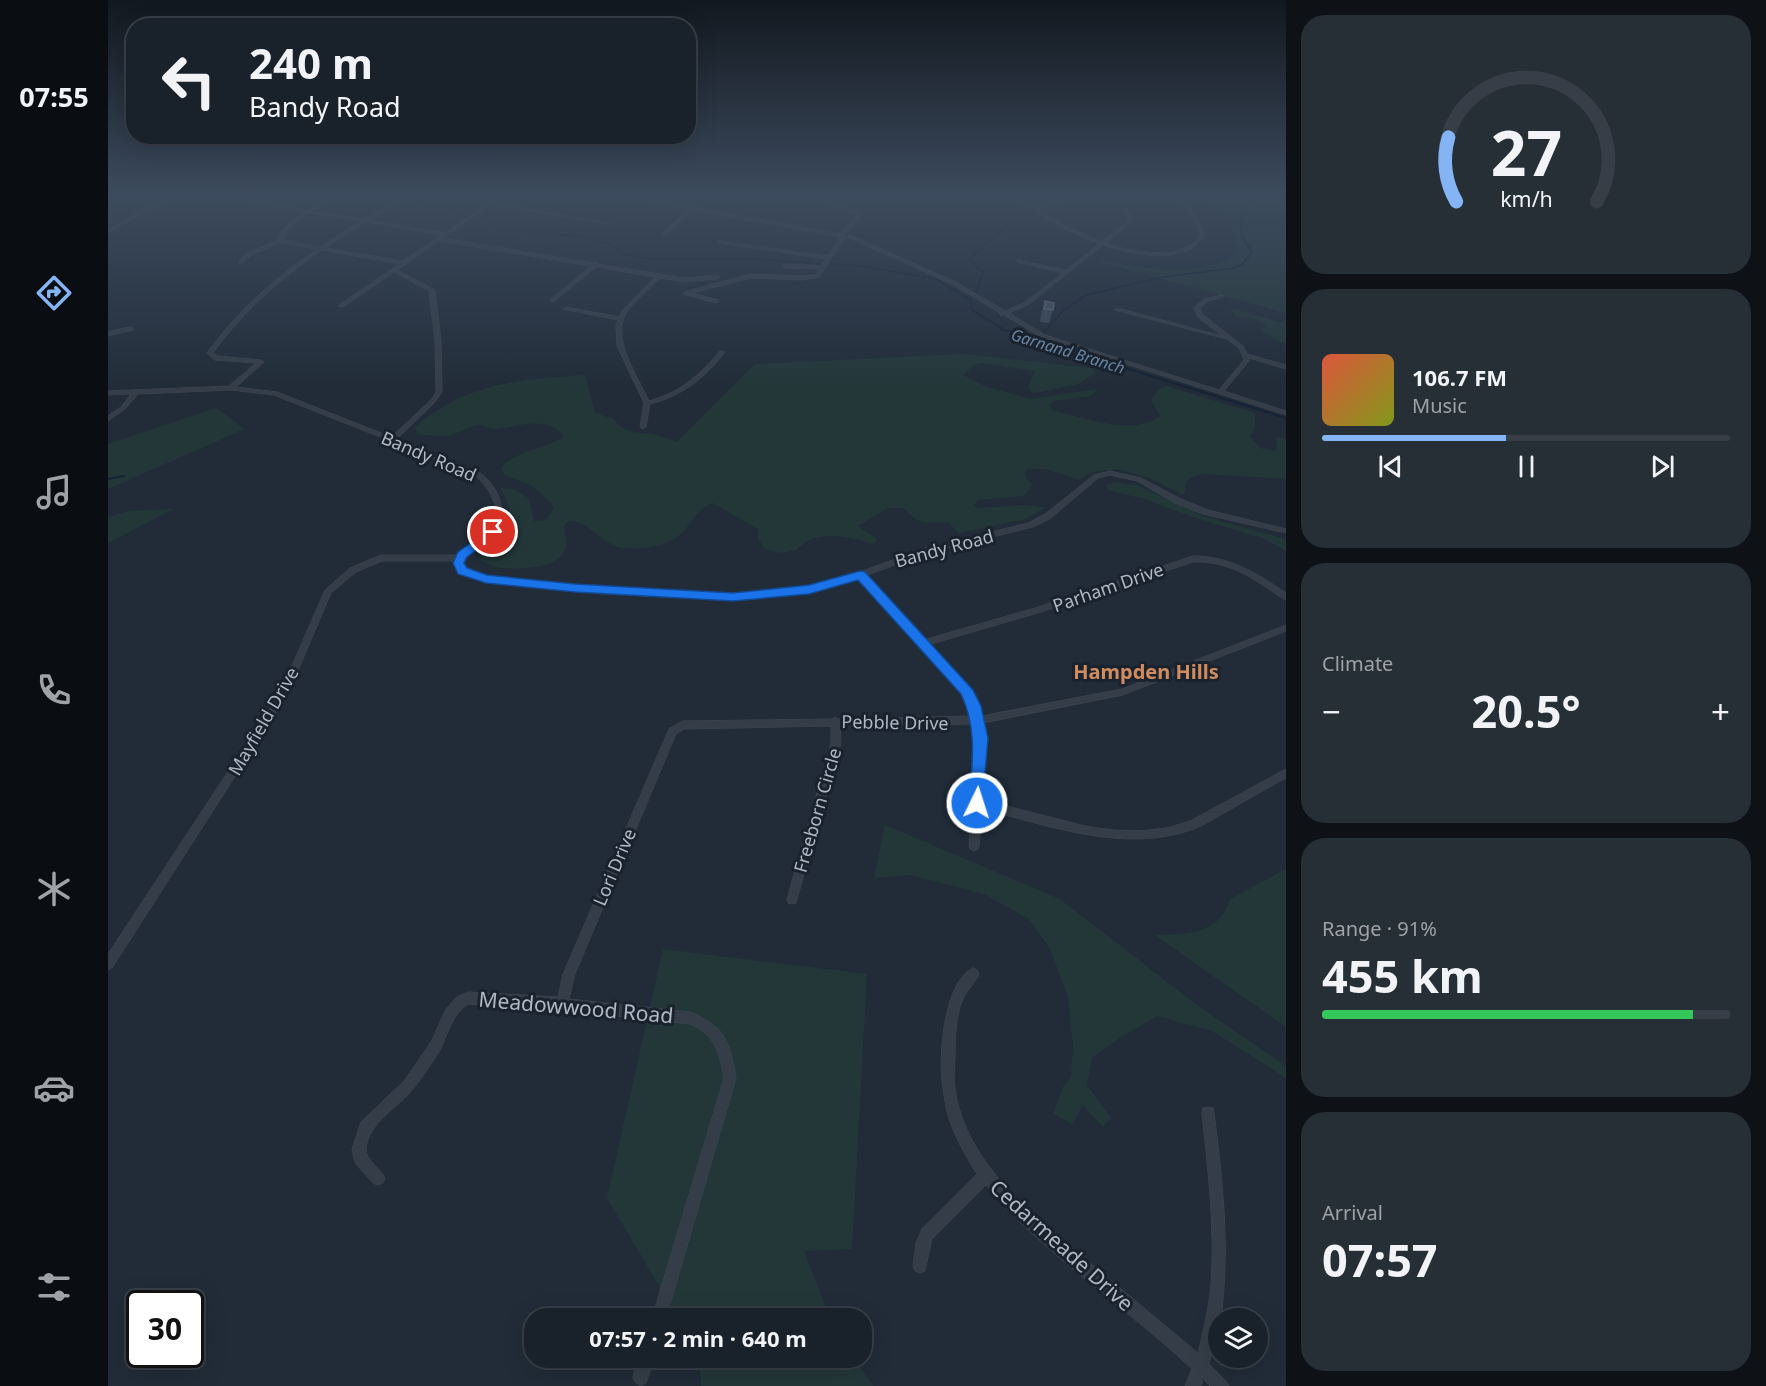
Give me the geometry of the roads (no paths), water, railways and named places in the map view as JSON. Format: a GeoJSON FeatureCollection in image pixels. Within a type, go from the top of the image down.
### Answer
{"type":"FeatureCollection","features":[{"type":"Feature","properties":{"kind":"street"},"geometry":{"type":"LineString","coordinates":[[231,388],[261,362],[213,357],[211,351],[251,306],[307,260]]}},
{"type":"Feature","properties":{"kind":"street"},"geometry":{"type":"LineString","coordinates":[[384,260],[403,263]]}},
{"type":"Feature","properties":{"kind":"street"},"geometry":{"type":"LineString","coordinates":[[341,306],[408,260]]}},
{"type":"Feature","properties":{"kind":"street"},"geometry":{"type":"LineString","coordinates":[[569,260],[692,280],[717,277]]}},
{"type":"Feature","properties":{"kind":"street"},"geometry":{"type":"LineString","coordinates":[[716,301],[686,293],[751,276],[811,278],[817,276],[827,260]]}},
{"type":"Feature","properties":{"kind":"street"},"geometry":{"type":"LineString","coordinates":[[900,260],[945,279],[1033,332],[1055,341],[1286,413]]}},
{"type":"Feature","properties":{"kind":"street"},"geometry":{"type":"LineString","coordinates":[[1002,314],[1019,308],[1082,260]]}},
{"type":"Feature","properties":{"kind":"street"},"geometry":{"type":"LineString","coordinates":[[1019,261],[1066,272]]}},
{"type":"Feature","properties":{"kind":"street"},"geometry":{"type":"LineString","coordinates":[[553,300],[596,264]]}},
{"type":"Feature","properties":{"kind":"street"},"geometry":{"type":"LineString","coordinates":[[785,266],[821,268]]}},
{"type":"Feature","properties":{"kind":"street"},"geometry":{"type":"LineString","coordinates":[[392,440],[437,397],[440,371],[432,290],[393,270]]}},
{"type":"Feature","properties":{"kind":"street"},"geometry":{"type":"LineString","coordinates":[[643,427],[647,403],[619,342],[620,319],[659,276]]}},
{"type":"Feature","properties":{"kind":"street"},"geometry":{"type":"LineString","coordinates":[[1220,393],[1246,363],[1247,356],[1241,346],[1205,322],[1197,312],[1202,302],[1221,296]]}},
{"type":"Feature","properties":{"kind":"street"},"geometry":{"type":"LineString","coordinates":[[566,309],[620,319]]}},
{"type":"Feature","properties":{"kind":"street"},"geometry":{"type":"LineString","coordinates":[[1117,310],[1230,339]]}},
{"type":"Feature","properties":{"kind":"street"},"geometry":{"type":"LineString","coordinates":[[108,334],[131,329]]}},
{"type":"Feature","properties":{"kind":"street"},"geometry":{"type":"LineString","coordinates":[[647,403],[683,390],[722,352]]}},
{"type":"Feature","properties":{"kind":"street"},"geometry":{"type":"LineString","coordinates":[[1247,356],[1286,367]]}},
{"type":"Feature","properties":{"kind":"street","name":"Bandy Road"},"geometry":{"type":"LineString","coordinates":[[108,393],[231,388],[290,397],[473,472],[484,479],[494,492],[499,509],[498,525],[488,537],[460,558],[459,563],[462,571],[486,579],[603,591],[713,596],[784,593],[826,586],[925,551],[1038,522],[1060,507],[1096,476],[1126,474],[1189,506],[1286,531]]}},
{"type":"Feature","properties":{"kind":"street"},"geometry":{"type":"LineString","coordinates":[[108,419],[123,408],[136,392]]}},
{"type":"Feature","properties":{"kind":"street","name":"Mayfield Drive"},"geometry":{"type":"LineString","coordinates":[[108,964],[285,692],[328,592],[353,570],[381,558],[460,558]]}},
{"type":"Feature","properties":{"kind":"street","name":"Parham Drive"},"geometry":{"type":"LineString","coordinates":[[924,643],[1038,610],[1193,559],[1210,559],[1237,566],[1286,597]]}},
{"type":"Feature","properties":{"kind":"street"},"geometry":{"type":"LineString","coordinates":[[860,575],[962,684],[978,720],[981,751],[974,846]]}},
{"type":"Feature","properties":{"kind":"street","name":"Pebble Drive"},"geometry":{"type":"LineString","coordinates":[[672,732],[689,723],[978,720],[1123,692],[1286,628]]}},
{"type":"Feature","properties":{"kind":"street","name":"Freeborn Circle"},"geometry":{"type":"LineString","coordinates":[[792,898],[836,743],[835,721]]}},
{"type":"Feature","properties":{"kind":"street","name":"Lori Drive"},"geometry":{"type":"LineString","coordinates":[[562,1004],[569,974],[672,732]]}},
{"type":"Feature","properties":{"kind":"street"},"geometry":{"type":"LineString","coordinates":[[977,803],[1101,832],[1147,836],[1166,834],[1193,825],[1286,773]]}},
{"type":"Feature","properties":{"kind":"street","name":"Cedarmeade Drive"},"geometry":{"type":"LineString","coordinates":[[973,974],[963,983],[953,1005],[946,1064],[947,1088],[953,1114],[963,1140],[985,1176],[1005,1200],[1202,1367],[1221,1386]]}},
{"type":"Feature","properties":{"kind":"street","name":"Meadowwood Road"},"geometry":{"type":"LineString","coordinates":[[378,1179],[361,1159],[359,1149],[366,1127],[408,1085],[423,1066],[456,1005],[474,998],[562,1004],[690,1018],[710,1029],[725,1050],[730,1078],[662,1308]]}},
{"type":"Feature","properties":{"kind":"street"},"geometry":{"type":"LineString","coordinates":[[1193,1386],[1202,1367],[1219,1284],[1221,1243],[1208,1113]]}},
{"type":"Feature","properties":{"kind":"street"},"geometry":{"type":"LineString","coordinates":[[920,1266],[923,1243],[927,1234],[985,1176]]}},
{"type":"Feature","properties":{"kind":"street"},"geometry":{"type":"LineString","coordinates":[[641,1378],[644,1368]]}},
{"type":"Feature","properties":{"kind":"waterway","name":"Garnand Branch"},"geometry":{"type":"LineString","coordinates":[[765,260],[821,264]]}},
{"type":"Feature","properties":{"kind":"waterway"},"geometry":{"type":"LineString","coordinates":[[970,260],[983,272],[976,294]]}},
{"type":"Feature","properties":{"kind":"waterway"},"geometry":{"type":"LineString","coordinates":[[1045,331],[1063,311],[1086,295],[1163,277],[1234,268],[1246,260]]}},
{"type":"Feature","properties":{"kind":"waterway","name":"Garnand Branch"},"geometry":{"type":"LineString","coordinates":[[830,264],[850,264],[935,279],[971,300],[972,310],[1004,330]]}},
{"type":"Feature","properties":{"kind":"waterway"},"geometry":{"type":"LineString","coordinates":[[1042,334],[1046,329]]}},
{"type":"Feature","properties":{"kind":"waterway","name":"Garnand Branch"},"geometry":{"type":"LineString","coordinates":[[1004,330],[1035,338],[1060,351],[1122,367],[1286,418]]}},
{"type":"Feature","properties":{"kind":"waterway"},"geometry":{"type":"LineString","coordinates":[[108,479],[124,476]]}},
{"type":"Feature","properties":{"kind":"district","name":"Hampden Hills"},"geometry":{"type":"Point","coordinates":[1146,671]}}]}
